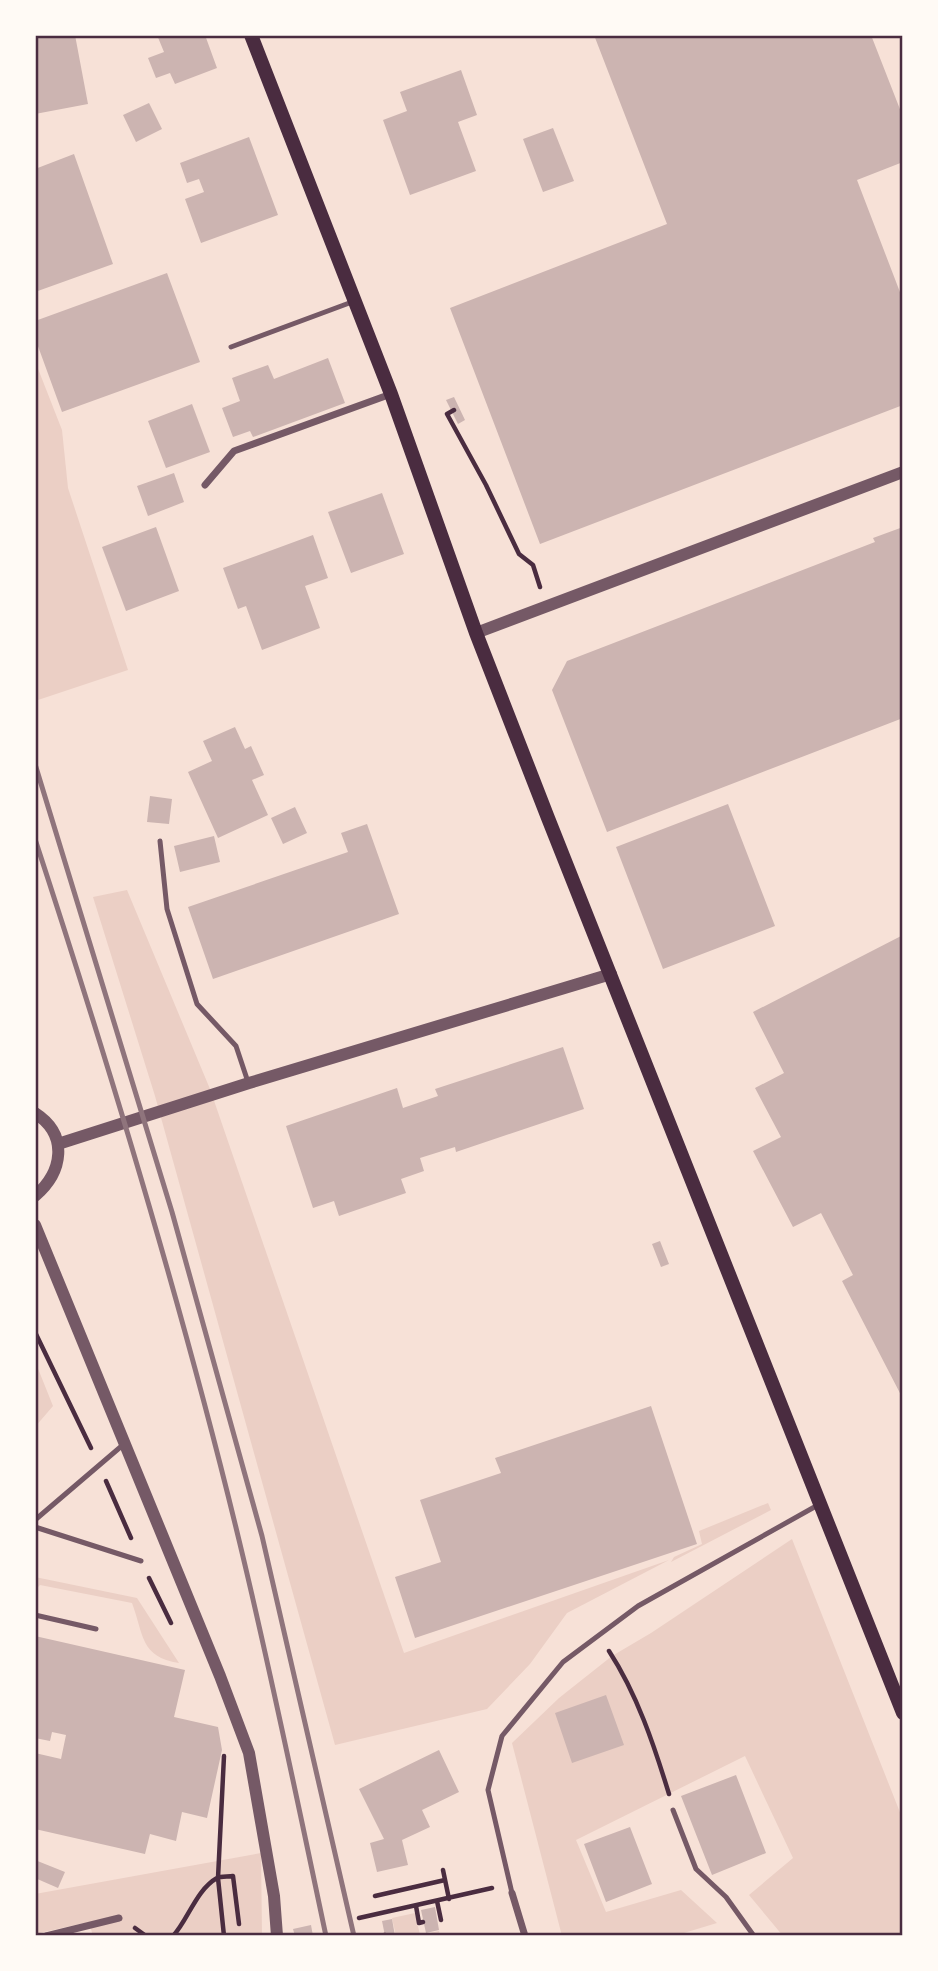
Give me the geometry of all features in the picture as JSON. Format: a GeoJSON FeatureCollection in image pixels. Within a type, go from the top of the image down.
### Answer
{"type":"FeatureCollection","features":[{"type":"Feature","properties":{"kind":"main road"},"geometry":{"type":"LineString","coordinates":[[251,35],[391,394],[477,633],[903,1713]]}},
{"type":"Feature","properties":{"kind":"street"},"geometry":{"type":"LineString","coordinates":[[205,485],[234,451],[391,394]]}},
{"type":"Feature","properties":{"kind":"street"},"geometry":{"type":"LineString","coordinates":[[477,633],[903,472]]}},
{"type":"Feature","properties":{"kind":"street"},"geometry":{"type":"LineString","coordinates":[[58,1144],[249,1083],[611,974]]}},
{"type":"Feature","properties":{"kind":"street"},"geometry":{"type":"LineString","coordinates":[[35,1113],[52,1129],[58,1144],[54,1174],[35,1196]]}},
{"type":"Feature","properties":{"kind":"street"},"geometry":{"type":"LineString","coordinates":[[35,1225],[249,1753],[274,1896],[277,1936]]}},
{"type":"Feature","properties":{"kind":"street"},"geometry":{"type":"LineString","coordinates":[[512,1893],[525,1936]]}},
{"type":"Feature","properties":{"kind":"street"},"geometry":{"type":"LineString","coordinates":[[46,1936],[119,1918]]}},
{"type":"Feature","properties":{"kind":"lane"},"geometry":{"type":"LineString","coordinates":[[231,347],[355,301]]}},
{"type":"Feature","properties":{"kind":"lane"},"geometry":{"type":"LineString","coordinates":[[160,841],[167,909],[197,1003],[236,1046],[249,1083]]}},
{"type":"Feature","properties":{"kind":"lane"},"geometry":{"type":"LineString","coordinates":[[35,1520],[124,1444]]}},
{"type":"Feature","properties":{"kind":"lane"},"geometry":{"type":"LineString","coordinates":[[512,1893],[488,1790],[502,1736],[563,1662],[638,1606],[821,1503]]}},
{"type":"Feature","properties":{"kind":"lane"},"geometry":{"type":"LineString","coordinates":[[35,1527],[141,1561]]}},
{"type":"Feature","properties":{"kind":"lane"},"geometry":{"type":"LineString","coordinates":[[35,1615],[96,1629]]}},
{"type":"Feature","properties":{"kind":"lane"},"geometry":{"type":"LineString","coordinates":[[673,1810],[696,1869],[726,1897],[754,1936]]}},
{"type":"Feature","properties":{"kind":"path"},"geometry":{"type":"LineString","coordinates":[[454,410],[447,414],[519,554],[533,565],[548,607]]}},
{"type":"Feature","properties":{"kind":"path"},"geometry":{"type":"LineString","coordinates":[[35,1332],[171,1623]]}},
{"type":"Feature","properties":{"kind":"path"},"geometry":{"type":"LineString","coordinates":[[612,1656],[640,1711],[673,1810]]}},
{"type":"Feature","properties":{"kind":"path"},"geometry":{"type":"LineString","coordinates":[[224,1936],[218,1878],[225,1749]]}},
{"type":"Feature","properties":{"kind":"path"},"geometry":{"type":"LineString","coordinates":[[443,1870],[449,1899]]}},
{"type":"Feature","properties":{"kind":"path"},"geometry":{"type":"LineString","coordinates":[[173,1936],[192,1904],[218,1878],[233,1876],[239,1924]]}},
{"type":"Feature","properties":{"kind":"path"},"geometry":{"type":"LineString","coordinates":[[375,1896],[445,1880]]}},
{"type":"Feature","properties":{"kind":"path"},"geometry":{"type":"LineString","coordinates":[[359,1918],[500,1886],[512,1893]]}},
{"type":"Feature","properties":{"kind":"path"},"geometry":{"type":"LineString","coordinates":[[437,1901],[441,1920]]}},
{"type":"Feature","properties":{"kind":"path"},"geometry":{"type":"LineString","coordinates":[[416,1906],[419,1923],[424,1922]]}},
{"type":"Feature","properties":{"kind":"path"},"geometry":{"type":"LineString","coordinates":[[378,1936],[385,1935]]}},
{"type":"Feature","properties":{"kind":"shaded area"},"geometry":{"type":"Polygon","coordinates":[[[35,361],[62,430],[68,488],[128,670],[35,701],[35,361]]]}},
{"type":"Feature","properties":{"kind":"shaded area"},"geometry":{"type":"Polygon","coordinates":[[[127,890],[210,1089],[404,1653],[669,1560],[567,1613],[530,1664],[487,1709],[335,1745],[155,1096],[93,897],[127,890]]]}},
{"type":"Feature","properties":{"kind":"shaded area"},"geometry":{"type":"Polygon","coordinates":[[[35,1361],[53,1406],[35,1427],[35,1361]]]}},
{"type":"Feature","properties":{"kind":"shaded area"},"geometry":{"type":"Polygon","coordinates":[[[768,1503],[771,1510],[671,1562],[674,1557],[702,1544],[699,1531],[768,1503]]]}},
{"type":"Feature","properties":{"kind":"shaded area"},"geometry":{"type":"Polygon","coordinates":[[[792,1539],[903,1820],[903,1936],[783,1936],[749,1895],[793,1858],[745,1756],[576,1840],[606,1912],[681,1890],[717,1923],[674,1936],[562,1936],[512,1743],[559,1698],[612,1656],[792,1539]]]}},
{"type":"Feature","properties":{"kind":"shaded area"},"geometry":{"type":"Polygon","coordinates":[[[35,1577],[137,1598],[179,1663],[157,1656],[150,1650],[145,1643],[132,1603],[40,1585],[35,1590],[35,1577]]]}},
{"type":"Feature","properties":{"kind":"shaded area"},"geometry":{"type":"Polygon","coordinates":[[[261,1853],[262,1936],[93,1936],[89,1922],[35,1934],[35,1894],[261,1853]]]}},
{"type":"Feature","properties":{"kind":"shaded area"},"geometry":{"type":"Polygon","coordinates":[[[415,1913],[420,1935],[439,1931],[440,1936],[396,1936],[392,1918],[415,1913]]]}},
{"type":"Feature","properties":{"kind":"building"},"geometry":{"type":"Polygon","coordinates":[[[35,35],[75,35],[88,104],[35,114],[35,35]]]}},
{"type":"Feature","properties":{"kind":"building"},"geometry":{"type":"Polygon","coordinates":[[[157,35],[205,35],[217,68],[175,84],[170,73],[156,78],[148,58],[164,52],[157,35]]]}},
{"type":"Feature","properties":{"kind":"building"},"geometry":{"type":"Polygon","coordinates":[[[594,35],[871,35],[903,117],[903,162],[857,180],[903,300],[903,405],[540,544],[450,308],[667,224],[594,35]]]}},
{"type":"Feature","properties":{"kind":"building"},"geometry":{"type":"Polygon","coordinates":[[[461,70],[477,115],[458,122],[476,171],[410,195],[383,120],[407,111],[400,92],[461,70]]]}},
{"type":"Feature","properties":{"kind":"building"},"geometry":{"type":"Polygon","coordinates":[[[149,103],[162,129],[136,142],[123,115],[149,103]]]}},
{"type":"Feature","properties":{"kind":"building"},"geometry":{"type":"Polygon","coordinates":[[[553,128],[574,181],[543,192],[523,139],[553,128]]]}},
{"type":"Feature","properties":{"kind":"building"},"geometry":{"type":"Polygon","coordinates":[[[249,137],[278,215],[201,243],[185,199],[204,192],[199,179],[187,183],[180,163],[249,137]]]}},
{"type":"Feature","properties":{"kind":"building"},"geometry":{"type":"Polygon","coordinates":[[[74,154],[113,264],[35,292],[35,169],[74,154]]]}},
{"type":"Feature","properties":{"kind":"building"},"geometry":{"type":"Polygon","coordinates":[[[167,273],[200,362],[62,412],[35,338],[35,321],[167,273]]]}},
{"type":"Feature","properties":{"kind":"building"},"geometry":{"type":"Polygon","coordinates":[[[328,358],[345,403],[253,437],[250,431],[233,437],[222,408],[240,401],[232,378],[268,365],[274,379],[328,358]]]}},
{"type":"Feature","properties":{"kind":"building"},"geometry":{"type":"Polygon","coordinates":[[[454,397],[465,420],[458,424],[446,400],[454,397]]]}},
{"type":"Feature","properties":{"kind":"building"},"geometry":{"type":"Polygon","coordinates":[[[192,404],[210,452],[166,468],[148,421],[192,404]]]}},
{"type":"Feature","properties":{"kind":"building"},"geometry":{"type":"Polygon","coordinates":[[[174,473],[184,502],[148,516],[137,486],[174,473]]]}},
{"type":"Feature","properties":{"kind":"building"},"geometry":{"type":"Polygon","coordinates":[[[382,493],[404,554],[351,573],[328,512],[382,493]]]}},
{"type":"Feature","properties":{"kind":"building"},"geometry":{"type":"Polygon","coordinates":[[[156,527],[179,591],[126,611],[102,547],[156,527]]]}},
{"type":"Feature","properties":{"kind":"building"},"geometry":{"type":"Polygon","coordinates":[[[903,527],[903,718],[607,832],[552,690],[567,661],[875,542],[873,538],[903,527]]]}},
{"type":"Feature","properties":{"kind":"building"},"geometry":{"type":"Polygon","coordinates":[[[313,535],[328,578],[305,586],[320,628],[262,650],[246,606],[238,609],[223,568],[313,535]]]}},
{"type":"Feature","properties":{"kind":"building"},"geometry":{"type":"Polygon","coordinates":[[[235,727],[245,749],[251,746],[264,775],[252,780],[268,815],[218,838],[188,772],[212,761],[203,741],[235,727]]]}},
{"type":"Feature","properties":{"kind":"building"},"geometry":{"type":"Polygon","coordinates":[[[150,796],[172,799],[169,824],[147,822],[150,796]]]}},
{"type":"Feature","properties":{"kind":"building"},"geometry":{"type":"Polygon","coordinates":[[[728,804],[775,926],[663,969],[616,847],[728,804]]]}},
{"type":"Feature","properties":{"kind":"building"},"geometry":{"type":"Polygon","coordinates":[[[295,807],[307,833],[283,844],[271,818],[295,807]]]}},
{"type":"Feature","properties":{"kind":"building"},"geometry":{"type":"Polygon","coordinates":[[[367,824],[399,914],[213,979],[188,907],[348,852],[341,833],[367,824]]]}},
{"type":"Feature","properties":{"kind":"building"},"geometry":{"type":"Polygon","coordinates":[[[214,836],[220,862],[180,872],[174,846],[214,836]]]}},
{"type":"Feature","properties":{"kind":"building"},"geometry":{"type":"Polygon","coordinates":[[[903,935],[903,1399],[842,1281],[853,1275],[821,1213],[793,1227],[753,1151],[781,1137],[755,1088],[784,1073],[753,1012],[903,935]]]}},
{"type":"Feature","properties":{"kind":"building"},"geometry":{"type":"Polygon","coordinates":[[[563,1047],[584,1109],[456,1152],[455,1147],[420,1158],[424,1171],[401,1179],[406,1193],[339,1216],[334,1201],[313,1208],[286,1126],[397,1088],[403,1108],[438,1096],[435,1089],[563,1047]]]}},
{"type":"Feature","properties":{"kind":"building"},"geometry":{"type":"Polygon","coordinates":[[[660,1241],[669,1264],[661,1267],[652,1244],[660,1241]]]}},
{"type":"Feature","properties":{"kind":"building"},"geometry":{"type":"Polygon","coordinates":[[[651,1406],[697,1544],[415,1638],[395,1577],[441,1562],[420,1500],[501,1473],[495,1458],[651,1406]]]}},
{"type":"Feature","properties":{"kind":"building"},"geometry":{"type":"Polygon","coordinates":[[[35,1636],[185,1670],[174,1717],[218,1727],[222,1750],[207,1818],[182,1812],[176,1841],[150,1834],[145,1854],[35,1829],[35,1753],[61,1759],[66,1735],[52,1732],[50,1741],[35,1738],[35,1636]]]}},
{"type":"Feature","properties":{"kind":"building"},"geometry":{"type":"Polygon","coordinates":[[[606,1695],[624,1745],[572,1763],[555,1713],[606,1695]]]}},
{"type":"Feature","properties":{"kind":"building"},"geometry":{"type":"Polygon","coordinates":[[[439,1750],[459,1792],[422,1810],[430,1827],[402,1840],[408,1865],[377,1872],[370,1843],[384,1839],[359,1789],[439,1750]]]}},
{"type":"Feature","properties":{"kind":"building"},"geometry":{"type":"Polygon","coordinates":[[[736,1775],[766,1853],[712,1875],[681,1796],[736,1775]]]}},
{"type":"Feature","properties":{"kind":"building"},"geometry":{"type":"Polygon","coordinates":[[[630,1827],[652,1884],[606,1902],[584,1844],[630,1827]]]}},
{"type":"Feature","properties":{"kind":"building"},"geometry":{"type":"Polygon","coordinates":[[[35,1860],[65,1872],[58,1888],[35,1878],[35,1860]]]}},
{"type":"Feature","properties":{"kind":"building"},"geometry":{"type":"Polygon","coordinates":[[[435,1907],[439,1930],[426,1933],[421,1910],[435,1907]]]}},
{"type":"Feature","properties":{"kind":"building"},"geometry":{"type":"Polygon","coordinates":[[[392,1919],[395,1936],[385,1936],[382,1921],[392,1919]]]}},
{"type":"Feature","properties":{"kind":"building"},"geometry":{"type":"Polygon","coordinates":[[[311,1925],[313,1936],[295,1936],[293,1929],[311,1925]]]}},
{"type":"Feature","properties":{"kind":"railway"},"geometry":{"type":"LineString","coordinates":[[35,764],[172,1212],[262,1536],[354,1936]]}},
{"type":"Feature","properties":{"kind":"railway"},"geometry":{"type":"LineString","coordinates":[[35,839],[118,1101],[194,1364],[251,1590],[326,1936]]}}]}
